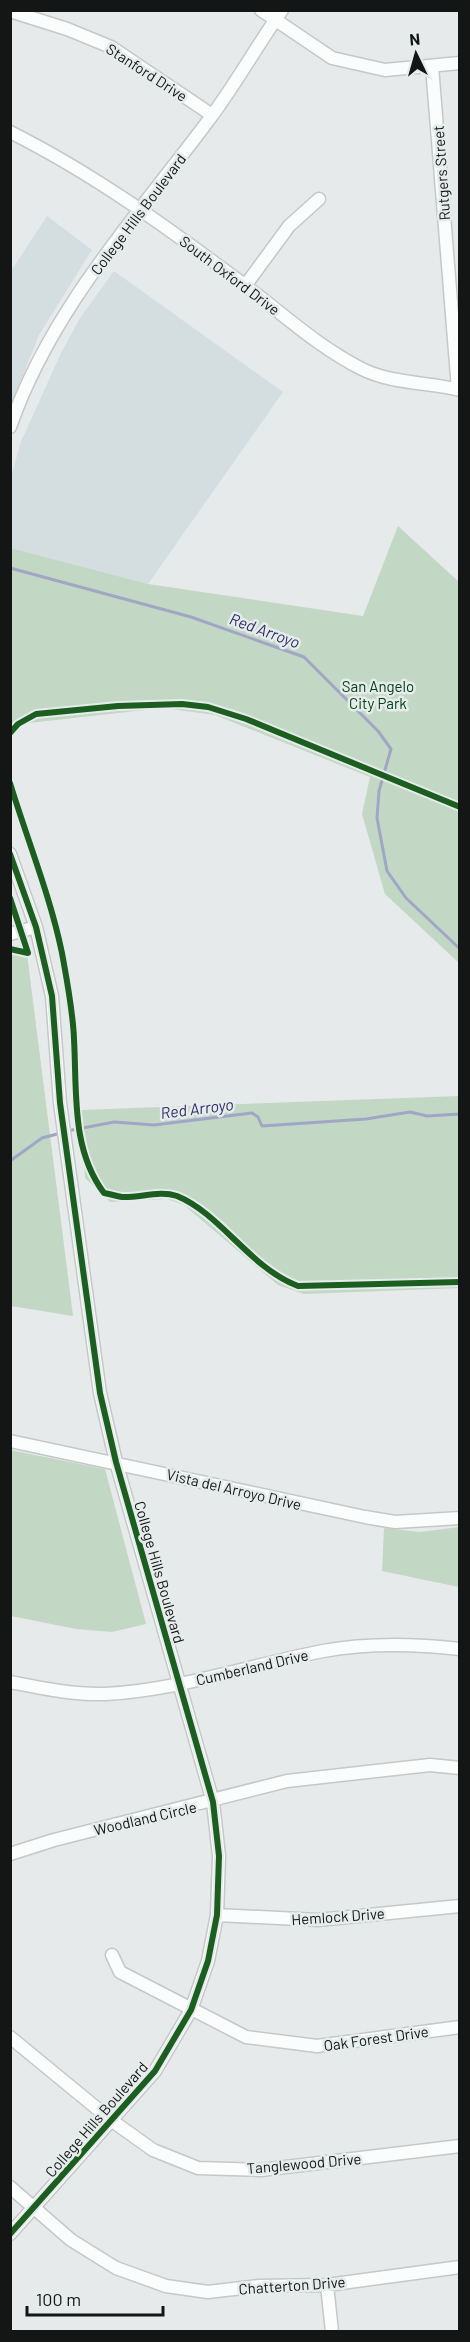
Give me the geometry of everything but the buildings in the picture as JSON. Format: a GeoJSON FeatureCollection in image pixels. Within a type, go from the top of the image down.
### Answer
{"type":"FeatureCollection","features":[{"type":"Feature","properties":{"kind":"street"},"geometry":{"type":"LineString","coordinates":[[261,10],[278,16],[332,58],[385,70],[459,63]]}},
{"type":"Feature","properties":{"kind":"street","name":"Stanford Drive"},"geometry":{"type":"LineString","coordinates":[[10,11],[67,29],[111,47],[212,115]]}},
{"type":"Feature","properties":{"kind":"street","name":"College Hills Boulevard"},"geometry":{"type":"LineString","coordinates":[[10,427],[13,409],[64,315],[140,208],[212,115],[278,16]]}},
{"type":"Feature","properties":{"kind":"street","name":"Rutgers Street"},"geometry":{"type":"LineString","coordinates":[[432,66],[458,389]]}},
{"type":"Feature","properties":{"kind":"street","name":"South Oxford Drive"},"geometry":{"type":"LineString","coordinates":[[10,132],[79,168],[140,208],[322,345],[364,370],[403,381],[458,389]]}},
{"type":"Feature","properties":{"kind":"street"},"geometry":{"type":"LineString","coordinates":[[245,286],[289,226],[319,199]]}},
{"type":"Feature","properties":{"kind":"street","name":"College Hills Boulevard"},"geometry":{"type":"LineString","coordinates":[[10,854],[36,927],[52,996],[60,1103],[100,1393],[116,1462],[213,1802],[219,1856],[217,1915],[208,1961],[191,2010],[155,2071],[10,2234]]}},
{"type":"Feature","properties":{"kind":"street"},"geometry":{"type":"LineString","coordinates":[[10,934],[36,927]]}},
{"type":"Feature","properties":{"kind":"street","name":"Vista del Arroyo Drive"},"geometry":{"type":"LineString","coordinates":[[10,1441],[365,1517],[395,1522],[459,1518]]}},
{"type":"Feature","properties":{"kind":"street","name":"Cumberland Drive"},"geometry":{"type":"LineString","coordinates":[[10,1682],[63,1692],[104,1694],[179,1684],[326,1651],[384,1645],[459,1649]]}},
{"type":"Feature","properties":{"kind":"street","name":"Woodland Circle"},"geometry":{"type":"LineString","coordinates":[[10,1854],[54,1840],[213,1802],[287,1781],[430,1765],[459,1768]]}},
{"type":"Feature","properties":{"kind":"street","name":"Hemlock Drive"},"geometry":{"type":"LineString","coordinates":[[217,1915],[318,1920],[459,1906]]}},
{"type":"Feature","properties":{"kind":"street","name":"Oak Forest Drive"},"geometry":{"type":"LineString","coordinates":[[112,1955],[120,1972],[246,2037],[316,2046],[459,2027]]}},
{"type":"Feature","properties":{"kind":"street","name":"Tanglewood Drive"},"geometry":{"type":"LineString","coordinates":[[10,2037],[111,2120],[153,2150],[198,2168],[261,2170],[459,2146]]}},
{"type":"Feature","properties":{"kind":"street","name":"Chatterton Drive"},"geometry":{"type":"LineString","coordinates":[[10,2187],[71,2240],[116,2268],[166,2286],[208,2292],[259,2286],[327,2285],[459,2267]]}},
{"type":"Feature","properties":{"kind":"street"},"geometry":{"type":"LineString","coordinates":[[327,2285],[332,2331]]}},
{"type":"Feature","properties":{"kind":"shaded area"},"geometry":{"type":"Polygon","coordinates":[[[47,216],[92,250],[39,335],[11,405],[11,271],[47,216]]]}},
{"type":"Feature","properties":{"kind":"shaded area"},"geometry":{"type":"Polygon","coordinates":[[[114,271],[283,392],[148,584],[11,548],[11,478],[20,444],[61,353],[80,318],[114,271]]]}},
{"type":"Feature","properties":{"kind":"green space","name":"San Angelo City Park"},"geometry":{"type":"Polygon","coordinates":[[[398,526],[459,582],[459,963],[385,894],[362,814],[370,777],[215,715],[163,708],[29,723],[11,728],[11,548],[148,584],[363,616],[398,526]]]}},
{"type":"Feature","properties":{"kind":"green space"},"geometry":{"type":"Polygon","coordinates":[[[23,945],[27,954],[73,1316],[11,1306],[10,946],[23,945]]]}},
{"type":"Feature","properties":{"kind":"green space"},"geometry":{"type":"Polygon","coordinates":[[[459,1096],[459,1288],[304,1294],[278,1285],[184,1205],[167,1199],[110,1202],[85,1178],[81,1110],[459,1096]]]}},
{"type":"Feature","properties":{"kind":"green space"},"geometry":{"type":"Polygon","coordinates":[[[10,1450],[105,1469],[146,1624],[112,1632],[76,1629],[11,1616],[10,1450]]]}},
{"type":"Feature","properties":{"kind":"green space"},"geometry":{"type":"Polygon","coordinates":[[[459,1527],[459,1587],[382,1571],[384,1528],[420,1532],[459,1527]]]}},
{"type":"Feature","properties":{"kind":"waterway","name":"Red Arroyo"},"geometry":{"type":"LineString","coordinates":[[10,568],[191,617],[304,657],[378,731],[391,749],[379,791],[377,818],[387,871],[406,898],[460,949]]}},
{"type":"Feature","properties":{"kind":"waterway","name":"Red Arroyo"},"geometry":{"type":"LineString","coordinates":[[67,1131],[114,1122],[154,1125],[252,1113],[258,1117],[262,1126],[366,1119],[410,1112],[427,1116],[460,1114]]}},
{"type":"Feature","properties":{"kind":"waterway","name":"Red Arroyo"},"geometry":{"type":"LineString","coordinates":[[10,1161],[42,1138],[61,1133]]}},
{"type":"Feature","properties":{"kind":"cycle path"},"geometry":{"type":"LineString","coordinates":[[10,733],[18,724],[36,714],[118,706],[182,704],[208,707],[246,719],[460,807]]}},
{"type":"Feature","properties":{"kind":"cycle path"},"geometry":{"type":"LineString","coordinates":[[10,783],[57,931],[70,996],[76,1099],[81,1139],[93,1176],[104,1193],[122,1197],[156,1194],[177,1196],[208,1215],[265,1267],[298,1286],[460,1282]]}},
{"type":"Feature","properties":{"kind":"cycle path"},"geometry":{"type":"LineString","coordinates":[[10,854],[36,927],[52,996],[60,1103],[100,1393],[116,1462],[213,1802],[219,1856],[217,1915],[208,1961],[191,2010],[155,2071],[10,2234]]}},
{"type":"Feature","properties":{"kind":"cycle path"},"geometry":{"type":"LineString","coordinates":[[10,898],[28,953],[10,949]]}}]}
